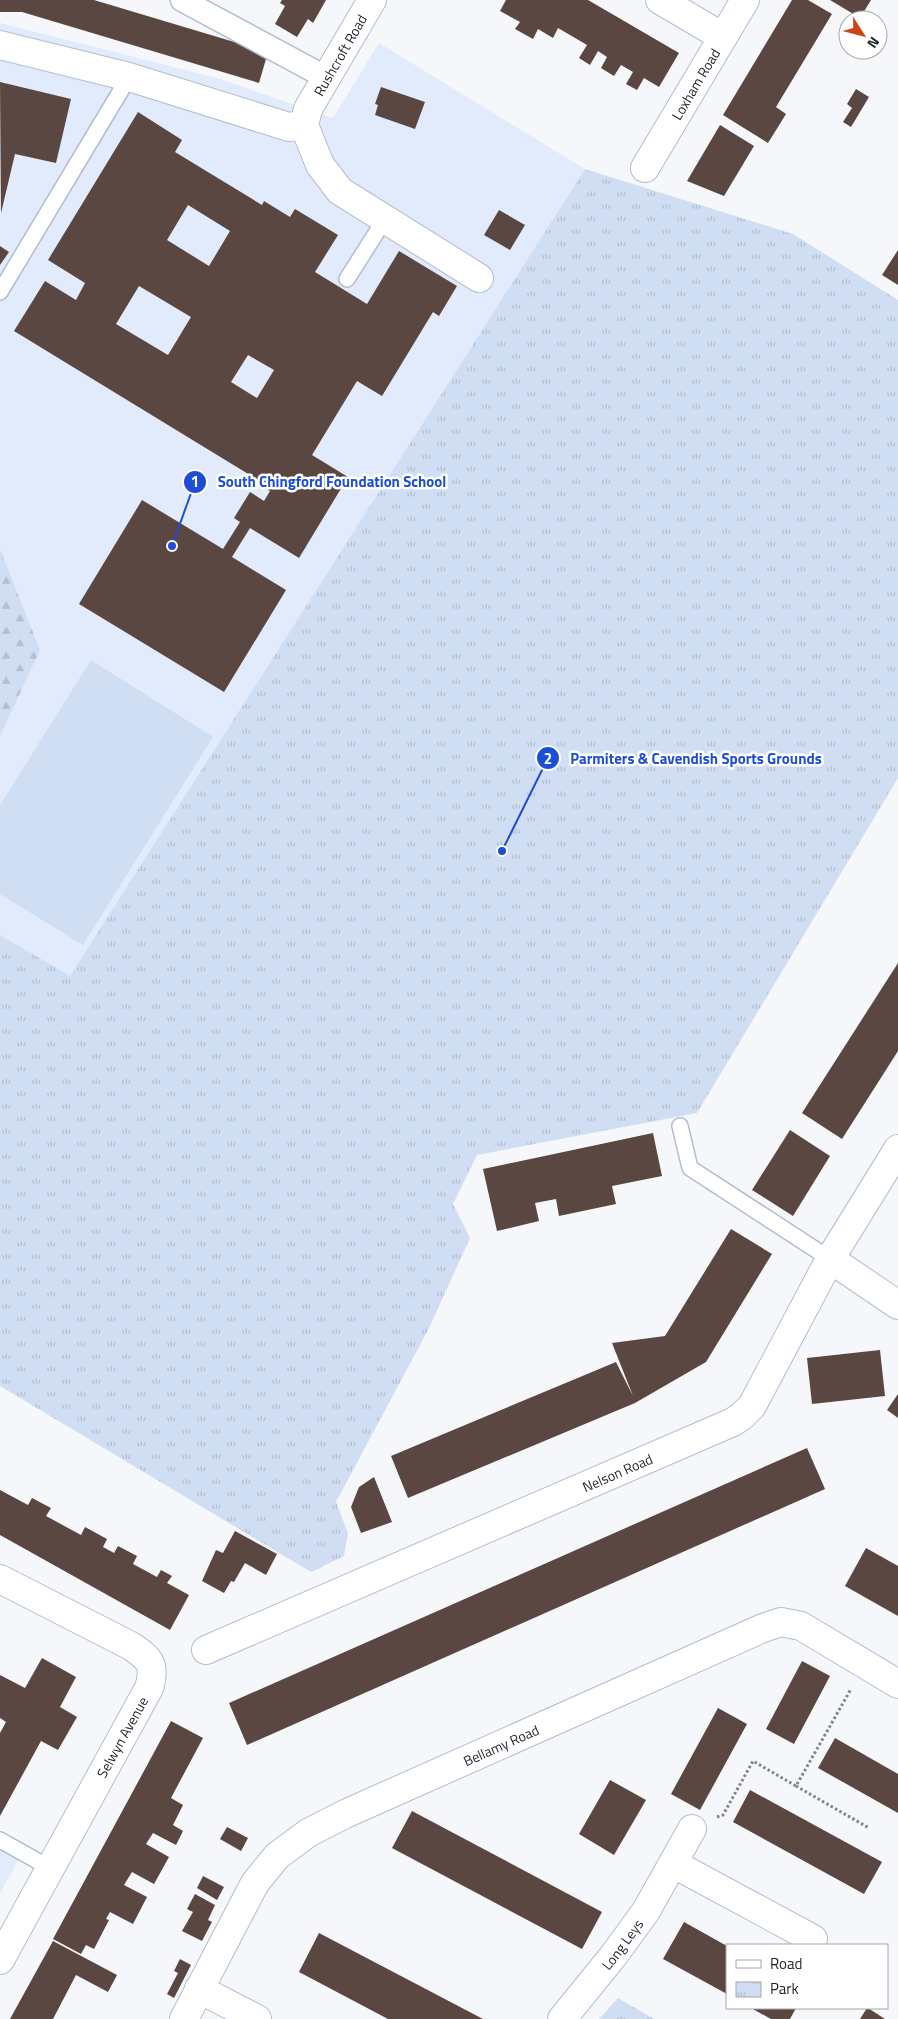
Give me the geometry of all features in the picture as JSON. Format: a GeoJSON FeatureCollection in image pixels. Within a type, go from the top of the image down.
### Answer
{"type":"FeatureCollection","features":[{"type":"Feature","properties":{"kind":"street"},"geometry":{"type":"LineString","coordinates":[[182,0],[327,78]]}},
{"type":"Feature","properties":{"kind":"street","name":"Rushcroft Road"},"geometry":{"type":"LineString","coordinates":[[306,117],[372,0]]}},
{"type":"Feature","properties":{"kind":"street"},"geometry":{"type":"LineString","coordinates":[[660,0],[723,37]]}},
{"type":"Feature","properties":{"kind":"street","name":"Loxham Road"},"geometry":{"type":"LineString","coordinates":[[645,168],[746,0]]}},
{"type":"Feature","properties":{"kind":"street"},"geometry":{"type":"LineString","coordinates":[[0,45],[129,78],[289,127],[306,117],[320,164],[340,191],[479,278]]}},
{"type":"Feature","properties":{"kind":"street","name":"Nelson Road"},"geometry":{"type":"LineString","coordinates":[[206,1650],[733,1422],[742,1416],[752,1406],[830,1259],[898,1149]]}},
{"type":"Feature","properties":{"kind":"street"},"geometry":{"type":"LineString","coordinates":[[830,1259],[898,1305]]}},
{"type":"Feature","properties":{"kind":"street","name":"Selwyn Avenue"},"geometry":{"type":"LineString","coordinates":[[0,1578],[131,1646],[148,1658],[153,1674],[149,1688],[0,1960]]}},
{"type":"Feature","properties":{"kind":"street","name":"Bellamy Road"},"geometry":{"type":"LineString","coordinates":[[184,2019],[255,1883],[277,1856],[308,1833],[345,1814],[754,1632],[781,1622],[801,1626],[898,1684]]}},
{"type":"Feature","properties":{"kind":"street","name":"Long Leys"},"geometry":{"type":"LineString","coordinates":[[562,2019],[614,1955],[646,1910],[692,1830]]}},
{"type":"Feature","properties":{"kind":"street"},"geometry":{"type":"LineString","coordinates":[[674,1864],[813,1939]]}},
{"type":"Feature","properties":{"kind":"street"},"geometry":{"type":"LineString","coordinates":[[200,1989],[257,2019]]}},
{"type":"Feature","properties":{"kind":"lane"},"geometry":{"type":"LineString","coordinates":[[0,292],[129,78]]}},
{"type":"Feature","properties":{"kind":"lane"},"geometry":{"type":"LineString","coordinates":[[347,279],[384,219]]}},
{"type":"Feature","properties":{"kind":"lane"},"geometry":{"type":"LineString","coordinates":[[680,1126],[690,1168],[830,1259]]}},
{"type":"Feature","properties":{"kind":"lane"},"geometry":{"type":"LineString","coordinates":[[0,1840],[50,1868]]}},
{"type":"Feature","properties":{"kind":"path"},"geometry":{"type":"LineString","coordinates":[[796,1786],[865,1665]]}},
{"type":"Feature","properties":{"kind":"path"},"geometry":{"type":"LineString","coordinates":[[692,1830],[723,1815],[753,1761],[868,1828]]}},
{"type":"Feature","properties":{"kind":"shaded area"},"geometry":{"type":"Polygon","coordinates":[[[0,23],[217,78],[333,118],[379,43],[585,169],[70,977],[0,935],[0,23]]]}},
{"type":"Feature","properties":{"kind":"shaded area"},"geometry":{"type":"Polygon","coordinates":[[[0,1846],[20,1857],[0,1894],[0,1846]]]}},
{"type":"Feature","properties":{"kind":"green space"},"geometry":{"type":"Polygon","coordinates":[[[585,169],[793,234],[898,300],[898,778],[697,1113],[477,1155],[453,1204],[470,1238],[429,1328],[336,1502],[348,1533],[344,1556],[311,1572],[0,1386],[0,935],[70,976],[585,169]]]}},
{"type":"Feature","properties":{"kind":"green space"},"geometry":{"type":"Polygon","coordinates":[[[0,549],[40,650],[0,736],[0,549]]]}},
{"type":"Feature","properties":{"kind":"green space"},"geometry":{"type":"Polygon","coordinates":[[[91,660],[213,737],[83,945],[0,894],[0,805],[91,660]]]}},
{"type":"Feature","properties":{"kind":"green space"},"geometry":{"type":"Polygon","coordinates":[[[618,1998],[654,2019],[599,2019],[618,1998]]]}},
{"type":"Feature","properties":{"kind":"building"},"geometry":{"type":"Polygon","coordinates":[[[0,0],[94,0],[268,52],[259,83],[22,12],[0,12],[0,0]]]}},
{"type":"Feature","properties":{"kind":"building"},"geometry":{"type":"Polygon","coordinates":[[[282,0],[326,0],[313,23],[308,19],[297,37],[275,24],[285,6],[280,3],[282,0]]]}},
{"type":"Feature","properties":{"kind":"building"},"geometry":{"type":"Polygon","coordinates":[[[506,0],[588,0],[679,53],[659,87],[644,78],[637,90],[626,84],[633,72],[621,65],[614,76],[601,68],[607,57],[598,51],[590,65],[579,58],[587,45],[558,28],[553,38],[538,29],[533,39],[515,29],[520,22],[500,11],[506,0]]]}},
{"type":"Feature","properties":{"kind":"building"},"geometry":{"type":"Polygon","coordinates":[[[792,0],[808,0],[832,14],[776,107],[786,114],[768,143],[723,115],[792,0]]]}},
{"type":"Feature","properties":{"kind":"building"},"geometry":{"type":"Polygon","coordinates":[[[830,0],[871,0],[865,10],[847,10],[830,0]]]}},
{"type":"Feature","properties":{"kind":"building"},"geometry":{"type":"Polygon","coordinates":[[[0,82],[71,99],[56,163],[15,154],[1,213],[0,82]]]}},
{"type":"Feature","properties":{"kind":"building"},"geometry":{"type":"Polygon","coordinates":[[[381,87],[425,102],[415,129],[375,115],[378,105],[375,104],[381,87]]]}},
{"type":"Feature","properties":{"kind":"building"},"geometry":{"type":"Polygon","coordinates":[[[856,89],[869,97],[851,127],[843,122],[852,108],[847,104],[856,89]]]}},
{"type":"Feature","properties":{"kind":"building"},"geometry":{"type":"Polygon","coordinates":[[[138,112],[182,140],[175,152],[262,205],[264,201],[290,217],[295,209],[338,235],[315,272],[367,304],[399,251],[457,286],[439,316],[433,312],[382,396],[357,381],[312,455],[348,477],[299,558],[250,528],[232,557],[286,590],[224,692],[79,604],[142,500],[223,549],[240,522],[234,518],[250,492],[264,501],[270,491],[262,486],[263,483],[14,331],[45,281],[76,300],[85,283],[48,260],[138,112]],[[188,205],[167,240],[209,266],[230,231],[188,205]],[[139,286],[116,324],[168,355],[191,317],[139,286]],[[248,355],[231,382],[257,398],[274,370],[248,355]]]}},
{"type":"Feature","properties":{"kind":"building"},"geometry":{"type":"Polygon","coordinates":[[[720,125],[754,146],[724,196],[687,181],[720,125]]]}},
{"type":"Feature","properties":{"kind":"building"},"geometry":{"type":"Polygon","coordinates":[[[499,210],[525,225],[510,250],[484,235],[499,210]]]}},
{"type":"Feature","properties":{"kind":"building"},"geometry":{"type":"Polygon","coordinates":[[[0,246],[9,252],[0,265],[0,246]]]}},
{"type":"Feature","properties":{"kind":"building"},"geometry":{"type":"Polygon","coordinates":[[[898,250],[898,285],[882,275],[898,250]]]}},
{"type":"Feature","properties":{"kind":"building"},"geometry":{"type":"Polygon","coordinates":[[[898,963],[898,1051],[842,1139],[802,1113],[898,963]]]}},
{"type":"Feature","properties":{"kind":"building"},"geometry":{"type":"Polygon","coordinates":[[[790,1130],[830,1156],[793,1216],[752,1190],[790,1130]]]}},
{"type":"Feature","properties":{"kind":"building"},"geometry":{"type":"Polygon","coordinates":[[[653,1133],[662,1176],[612,1186],[616,1204],[559,1216],[556,1199],[535,1203],[539,1221],[497,1231],[483,1169],[653,1133]]]}},
{"type":"Feature","properties":{"kind":"building"},"geometry":{"type":"Polygon","coordinates":[[[731,1229],[772,1254],[706,1362],[635,1403],[408,1498],[391,1456],[616,1362],[633,1396],[612,1343],[665,1336],[731,1229]]]}},
{"type":"Feature","properties":{"kind":"building"},"geometry":{"type":"Polygon","coordinates":[[[880,1350],[885,1396],[812,1404],[807,1358],[880,1350]]]}},
{"type":"Feature","properties":{"kind":"building"},"geometry":{"type":"Polygon","coordinates":[[[898,1394],[898,1418],[887,1410],[898,1394]]]}},
{"type":"Feature","properties":{"kind":"building"},"geometry":{"type":"Polygon","coordinates":[[[807,1448],[825,1489],[247,1745],[229,1703],[807,1448]]]}},
{"type":"Feature","properties":{"kind":"building"},"geometry":{"type":"Polygon","coordinates":[[[374,1477],[392,1522],[361,1533],[351,1507],[359,1487],[374,1477]]]}},
{"type":"Feature","properties":{"kind":"building"},"geometry":{"type":"Polygon","coordinates":[[[0,1490],[28,1505],[32,1498],[51,1508],[46,1516],[81,1535],[85,1527],[107,1539],[103,1547],[114,1553],[118,1546],[137,1556],[133,1564],[157,1577],[161,1570],[172,1576],[167,1583],[189,1595],[170,1630],[0,1535],[0,1490]]]}},
{"type":"Feature","properties":{"kind":"building"},"geometry":{"type":"Polygon","coordinates":[[[235,1531],[277,1554],[266,1575],[245,1563],[234,1582],[231,1581],[224,1593],[202,1581],[216,1550],[223,1553],[235,1531]]]}},
{"type":"Feature","properties":{"kind":"building"},"geometry":{"type":"Polygon","coordinates":[[[866,1548],[898,1566],[898,1616],[845,1586],[866,1548]]]}},
{"type":"Feature","properties":{"kind":"building"},"geometry":{"type":"Polygon","coordinates":[[[42,1658],[76,1677],[60,1707],[77,1717],[58,1750],[41,1741],[0,1816],[0,1733],[6,1722],[0,1718],[0,1675],[25,1688],[42,1658]]]}},
{"type":"Feature","properties":{"kind":"building"},"geometry":{"type":"Polygon","coordinates":[[[802,1661],[830,1676],[794,1744],[766,1729],[802,1661]]]}},
{"type":"Feature","properties":{"kind":"building"},"geometry":{"type":"Polygon","coordinates":[[[718,1708],[747,1724],[700,1810],[671,1794],[718,1708]]]}},
{"type":"Feature","properties":{"kind":"building"},"geometry":{"type":"Polygon","coordinates":[[[171,1721],[203,1738],[171,1798],[183,1805],[173,1825],[183,1831],[176,1845],[153,1833],[146,1844],[169,1857],[154,1884],[132,1872],[124,1885],[147,1897],[133,1924],[110,1912],[106,1919],[109,1920],[94,1949],[86,1945],[81,1954],[53,1939],[171,1721]]]}},
{"type":"Feature","properties":{"kind":"building"},"geometry":{"type":"Polygon","coordinates":[[[835,1738],[898,1774],[898,1813],[818,1768],[835,1738]]]}},
{"type":"Feature","properties":{"kind":"building"},"geometry":{"type":"Polygon","coordinates":[[[610,1780],[646,1800],[614,1855],[579,1834],[610,1780]]]}},
{"type":"Feature","properties":{"kind":"building"},"geometry":{"type":"Polygon","coordinates":[[[750,1790],[882,1862],[864,1894],[733,1822],[750,1790]]]}},
{"type":"Feature","properties":{"kind":"building"},"geometry":{"type":"Polygon","coordinates":[[[412,1811],[602,1912],[582,1949],[392,1848],[412,1811]]]}},
{"type":"Feature","properties":{"kind":"building"},"geometry":{"type":"Polygon","coordinates":[[[227,1827],[248,1838],[241,1851],[220,1839],[227,1827]]]}},
{"type":"Feature","properties":{"kind":"building"},"geometry":{"type":"Polygon","coordinates":[[[203,1876],[224,1887],[217,1900],[197,1888],[203,1876]]]}},
{"type":"Feature","properties":{"kind":"building"},"geometry":{"type":"Polygon","coordinates":[[[195,1894],[215,1905],[208,1920],[212,1922],[202,1941],[182,1931],[193,1912],[187,1909],[195,1894]]]}},
{"type":"Feature","properties":{"kind":"building"},"geometry":{"type":"Polygon","coordinates":[[[684,1922],[726,1945],[726,1993],[663,1959],[684,1922]]]}},
{"type":"Feature","properties":{"kind":"building"},"geometry":{"type":"Polygon","coordinates":[[[319,1933],[483,2019],[388,2019],[299,1972],[319,1933]]]}},
{"type":"Feature","properties":{"kind":"building"},"geometry":{"type":"Polygon","coordinates":[[[53,1941],[117,1975],[108,1992],[76,1975],[53,2019],[10,2019],[53,1941]]]}},
{"type":"Feature","properties":{"kind":"building"},"geometry":{"type":"Polygon","coordinates":[[[180,1959],[191,1965],[174,1998],[167,1994],[178,1973],[174,1971],[180,1959]]]}},
{"type":"Feature","properties":{"kind":"building"},"geometry":{"type":"Polygon","coordinates":[[[753,2009],[795,2009],[790,2019],[771,2019],[753,2009]]]}},
{"type":"Feature","properties":{"kind":"building"},"geometry":{"type":"Polygon","coordinates":[[[866,2009],[870,2009],[885,2019],[860,2019],[866,2009]]]}},
{"type":"Feature","properties":{"kind":"place","name":"South Chingford Foundation School"},"geometry":{"type":"Point","coordinates":[172,546]}},
{"type":"Feature","properties":{"kind":"place","name":"Parmiters & Cavendish Sports Grounds"},"geometry":{"type":"Point","coordinates":[502,851]}}]}
